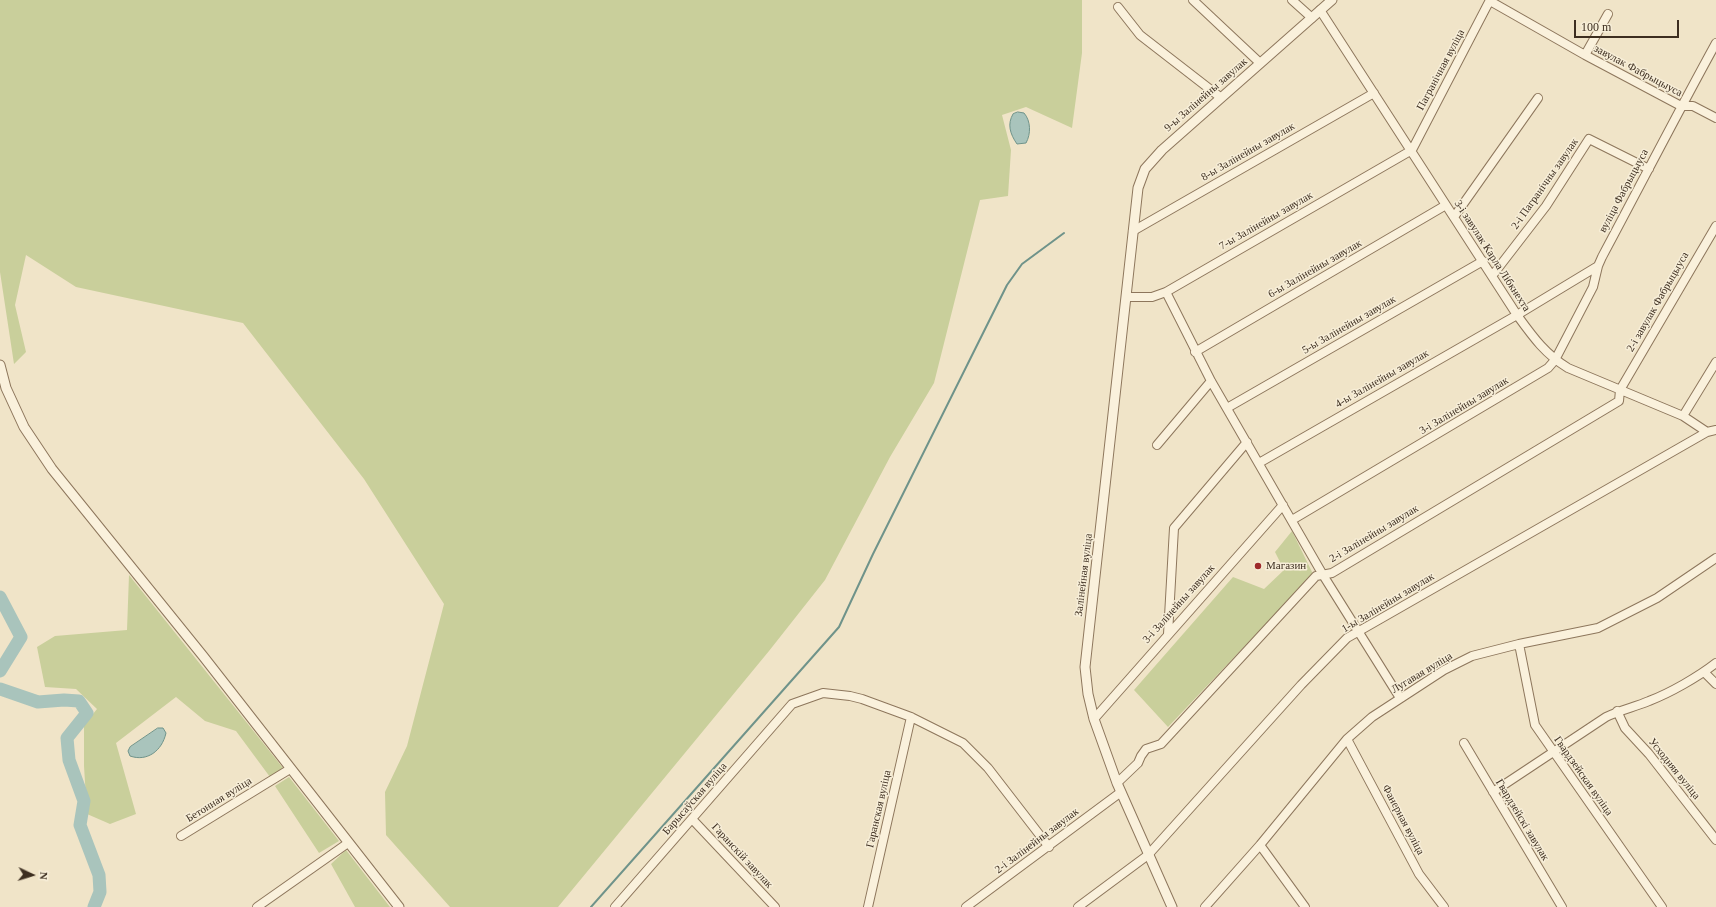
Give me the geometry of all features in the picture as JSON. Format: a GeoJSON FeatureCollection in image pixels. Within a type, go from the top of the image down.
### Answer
{"type":"FeatureCollection","features":[{"type":"Feature","properties":{"kind":"street"},"geometry":{"type":"LineString","coordinates":[[1193,0],[1260,63]]}},
{"type":"Feature","properties":{"kind":"street"},"geometry":{"type":"LineString","coordinates":[[1292,0],[1312,18]]}},
{"type":"Feature","properties":{"kind":"street","name":"9-ы Залінейны завулак"},"geometry":{"type":"LineString","coordinates":[[1133,231],[1138,188],[1145,169],[1162,150],[1220,97],[1332,0]]}},
{"type":"Feature","properties":{"kind":"street","name":"завулак Фабрыцыуса"},"geometry":{"type":"LineString","coordinates":[[1490,0],[1584,55],[1681,106],[1693,106],[1716,118]]}},
{"type":"Feature","properties":{"kind":"street","name":"Пагранічная вуліца"},"geometry":{"type":"LineString","coordinates":[[1412,150],[1490,0]]}},
{"type":"Feature","properties":{"kind":"street"},"geometry":{"type":"LineString","coordinates":[[1118,7],[1140,35],[1220,97]]}},
{"type":"Feature","properties":{"kind":"street","name":"3-і завулак Карла Лібкнехта"},"geometry":{"type":"LineString","coordinates":[[1320,10],[1412,150],[1517,315],[1537,343],[1555,360],[1568,368],[1683,416],[1707,432]]}},
{"type":"Feature","properties":{"kind":"street"},"geometry":{"type":"LineString","coordinates":[[1584,55],[1608,14]]}},
{"type":"Feature","properties":{"kind":"street","name":"вуліца Фабрыцыуса"},"geometry":{"type":"LineString","coordinates":[[1598,266],[1681,106],[1716,43]]}},
{"type":"Feature","properties":{"kind":"street","name":"8-ы Залінейны завулак"},"geometry":{"type":"LineString","coordinates":[[1133,231],[1374,93]]}},
{"type":"Feature","properties":{"kind":"street"},"geometry":{"type":"LineString","coordinates":[[1454,217],[1538,98]]}},
{"type":"Feature","properties":{"kind":"street","name":"2-і Пагранічны завулак"},"geometry":{"type":"LineString","coordinates":[[1492,276],[1546,206],[1589,139],[1649,169]]}},
{"type":"Feature","properties":{"kind":"street","name":"7-ы Залінейны завулак"},"geometry":{"type":"LineString","coordinates":[[1127,297],[1152,297],[1166,292],[1412,150]]}},
{"type":"Feature","properties":{"kind":"street","name":"6-ы Залінейны завулак"},"geometry":{"type":"LineString","coordinates":[[1195,352],[1446,205]]}},
{"type":"Feature","properties":{"kind":"street","name":"2-і завулак Фабрыцыуса"},"geometry":{"type":"LineString","coordinates":[[1620,390],[1716,226]]}},
{"type":"Feature","properties":{"kind":"street","name":"Залінейная вуліца"},"geometry":{"type":"LineString","coordinates":[[1133,231],[1127,297],[1085,667],[1088,694],[1094,719],[1117,783],[1172,907]]}},
{"type":"Feature","properties":{"kind":"street","name":"5-ы Залінейны завулак"},"geometry":{"type":"LineString","coordinates":[[1227,408],[1483,261]]}},
{"type":"Feature","properties":{"kind":"street"},"geometry":{"type":"LineString","coordinates":[[1517,315],[1598,266]]}},
{"type":"Feature","properties":{"kind":"street","name":"3-і Залінейны завулак"},"geometry":{"type":"LineString","coordinates":[[1292,520],[1548,368],[1555,360],[1593,287],[1598,266]]}},
{"type":"Feature","properties":{"kind":"street"},"geometry":{"type":"LineString","coordinates":[[1166,292],[1195,352],[1246,442],[1323,575],[1400,698]]}},
{"type":"Feature","properties":{"kind":"street","name":"4-ы Залінейны завулак"},"geometry":{"type":"LineString","coordinates":[[1259,463],[1517,315]]}},
{"type":"Feature","properties":{"kind":"street"},"geometry":{"type":"LineString","coordinates":[[1683,416],[1716,362]]}},
{"type":"Feature","properties":{"kind":"street"},"geometry":{"type":"LineString","coordinates":[[0,365],[6,388],[24,427],[52,469],[203,656],[399,907]]}},
{"type":"Feature","properties":{"kind":"street"},"geometry":{"type":"LineString","coordinates":[[1157,445],[1211,381]]}},
{"type":"Feature","properties":{"kind":"street","name":"2-і Залінейны завулак"},"geometry":{"type":"LineString","coordinates":[[1117,783],[1138,764],[1146,749],[1161,744],[1316,576],[1332,573],[1619,401],[1620,390]]}},
{"type":"Feature","properties":{"kind":"street"},"geometry":{"type":"LineString","coordinates":[[1707,432],[1716,430]]}},
{"type":"Feature","properties":{"kind":"street","name":"1-ы Залінейны завулак"},"geometry":{"type":"LineString","coordinates":[[1078,907],[1148,855],[1301,685],[1347,638],[1707,432]]}},
{"type":"Feature","properties":{"kind":"street"},"geometry":{"type":"LineString","coordinates":[[1168,634],[1174,528],[1246,442]]}},
{"type":"Feature","properties":{"kind":"street","name":"3-і Залінейны завулак"},"geometry":{"type":"LineString","coordinates":[[1094,719],[1283,505]]}},
{"type":"Feature","properties":{"kind":"street","name":"Лугавая вуліца"},"geometry":{"type":"LineString","coordinates":[[1205,907],[1260,845],[1347,740],[1372,717],[1444,670],[1472,656],[1520,644],[1598,628],[1657,598],[1715,560]]}},
{"type":"Feature","properties":{"kind":"street","name":"Гвардзейская вуліца"},"geometry":{"type":"LineString","coordinates":[[1520,644],[1535,725],[1662,907]]}},
{"type":"Feature","properties":{"kind":"street"},"geometry":{"type":"LineString","coordinates":[[1493,792],[1606,717],[1617,711],[1650,701],[1704,672],[1716,663]]}},
{"type":"Feature","properties":{"kind":"street"},"geometry":{"type":"LineString","coordinates":[[1704,672],[1716,684]]}},
{"type":"Feature","properties":{"kind":"street","name":"Барысаўская вуліца"},"geometry":{"type":"LineString","coordinates":[[615,907],[792,704],[822,693],[862,699],[911,717]]}},
{"type":"Feature","properties":{"kind":"street","name":"Усходняя вуліца"},"geometry":{"type":"LineString","coordinates":[[1617,711],[1625,728],[1649,754],[1716,840]]}},
{"type":"Feature","properties":{"kind":"street"},"geometry":{"type":"LineString","coordinates":[[911,717],[964,743],[988,768],[1048,847]]}},
{"type":"Feature","properties":{"kind":"street","name":"Гаранская вуліца"},"geometry":{"type":"LineString","coordinates":[[868,907],[911,717]]}},
{"type":"Feature","properties":{"kind":"street","name":"Фанерная вуліца"},"geometry":{"type":"LineString","coordinates":[[1347,740],[1419,874],[1444,907]]}},
{"type":"Feature","properties":{"kind":"street","name":"Гвардзейскі завулак"},"geometry":{"type":"LineString","coordinates":[[1464,743],[1562,907]]}},
{"type":"Feature","properties":{"kind":"street","name":"Бетонная вуліца"},"geometry":{"type":"LineString","coordinates":[[181,836],[290,769]]}},
{"type":"Feature","properties":{"kind":"street","name":"2-і Залінейны завулак"},"geometry":{"type":"LineString","coordinates":[[966,907],[1121,792]]}},
{"type":"Feature","properties":{"kind":"street","name":"Гаранскій завулак"},"geometry":{"type":"LineString","coordinates":[[692,819],[775,907]]}},
{"type":"Feature","properties":{"kind":"street"},"geometry":{"type":"LineString","coordinates":[[257,907],[348,843]]}},
{"type":"Feature","properties":{"kind":"street"},"geometry":{"type":"LineString","coordinates":[[1260,845],[1305,907]]}},
{"type":"Feature","properties":{"kind":"green space"},"geometry":{"type":"Polygon","coordinates":[[[0,0],[1082,0],[1082,53],[1072,128],[1026,107],[1002,115],[1011,150],[1008,196],[980,200],[934,383],[890,457],[825,580],[769,651],[558,907],[450,907],[386,835],[385,792],[407,746],[444,604],[364,479],[243,323],[76,287],[26,255],[15,305],[26,352],[14,364],[0,272],[0,0]]]}},
{"type":"Feature","properties":{"kind":"green space"},"geometry":{"type":"Polygon","coordinates":[[[1292,531],[1313,574],[1168,727],[1134,690],[1233,577],[1264,589],[1284,570],[1275,552],[1292,531]]]}},
{"type":"Feature","properties":{"kind":"green space"},"geometry":{"type":"Polygon","coordinates":[[[129,575],[283,768],[270,777],[236,731],[205,721],[176,697],[116,743],[136,814],[110,824],[87,814],[84,766],[84,725],[97,709],[76,689],[45,687],[37,647],[55,636],[127,630],[129,575]]]}},
{"type":"Feature","properties":{"kind":"green space"},"geometry":{"type":"Polygon","coordinates":[[[289,777],[339,841],[319,853],[275,786],[289,777]]]}},
{"type":"Feature","properties":{"kind":"green space"},"geometry":{"type":"Polygon","coordinates":[[[346,850],[390,907],[355,907],[331,864],[346,850]]]}},
{"type":"Feature","properties":{"kind":"water"},"geometry":{"type":"Polygon","coordinates":[[[1018,112],[1024,113],[1026,116],[1029,124],[1029,132],[1026,143],[1017,144],[1011,133],[1010,122],[1013,114],[1018,112]]]}},
{"type":"Feature","properties":{"kind":"water"},"geometry":{"type":"Polygon","coordinates":[[[158,728],[163,728],[166,733],[161,745],[153,754],[142,757],[130,756],[128,751],[130,747],[158,728]]]}},
{"type":"Feature","properties":{"kind":"waterway"},"geometry":{"type":"LineString","coordinates":[[591,907],[839,627],[873,554],[1007,285],[1022,264],[1064,233]]}},
{"type":"Feature","properties":{"kind":"waterway"},"geometry":{"type":"LineString","coordinates":[[0,597],[21,637],[0,671]]}},
{"type":"Feature","properties":{"kind":"waterway"},"geometry":{"type":"LineString","coordinates":[[0,689],[38,702],[64,700],[79,701],[87,713],[67,738],[69,760],[84,801],[80,825],[99,875],[100,892],[94,907]]}},
{"type":"Feature","properties":{"kind":"place","name":"Магазин"},"geometry":{"type":"Point","coordinates":[1258,566]}}]}
